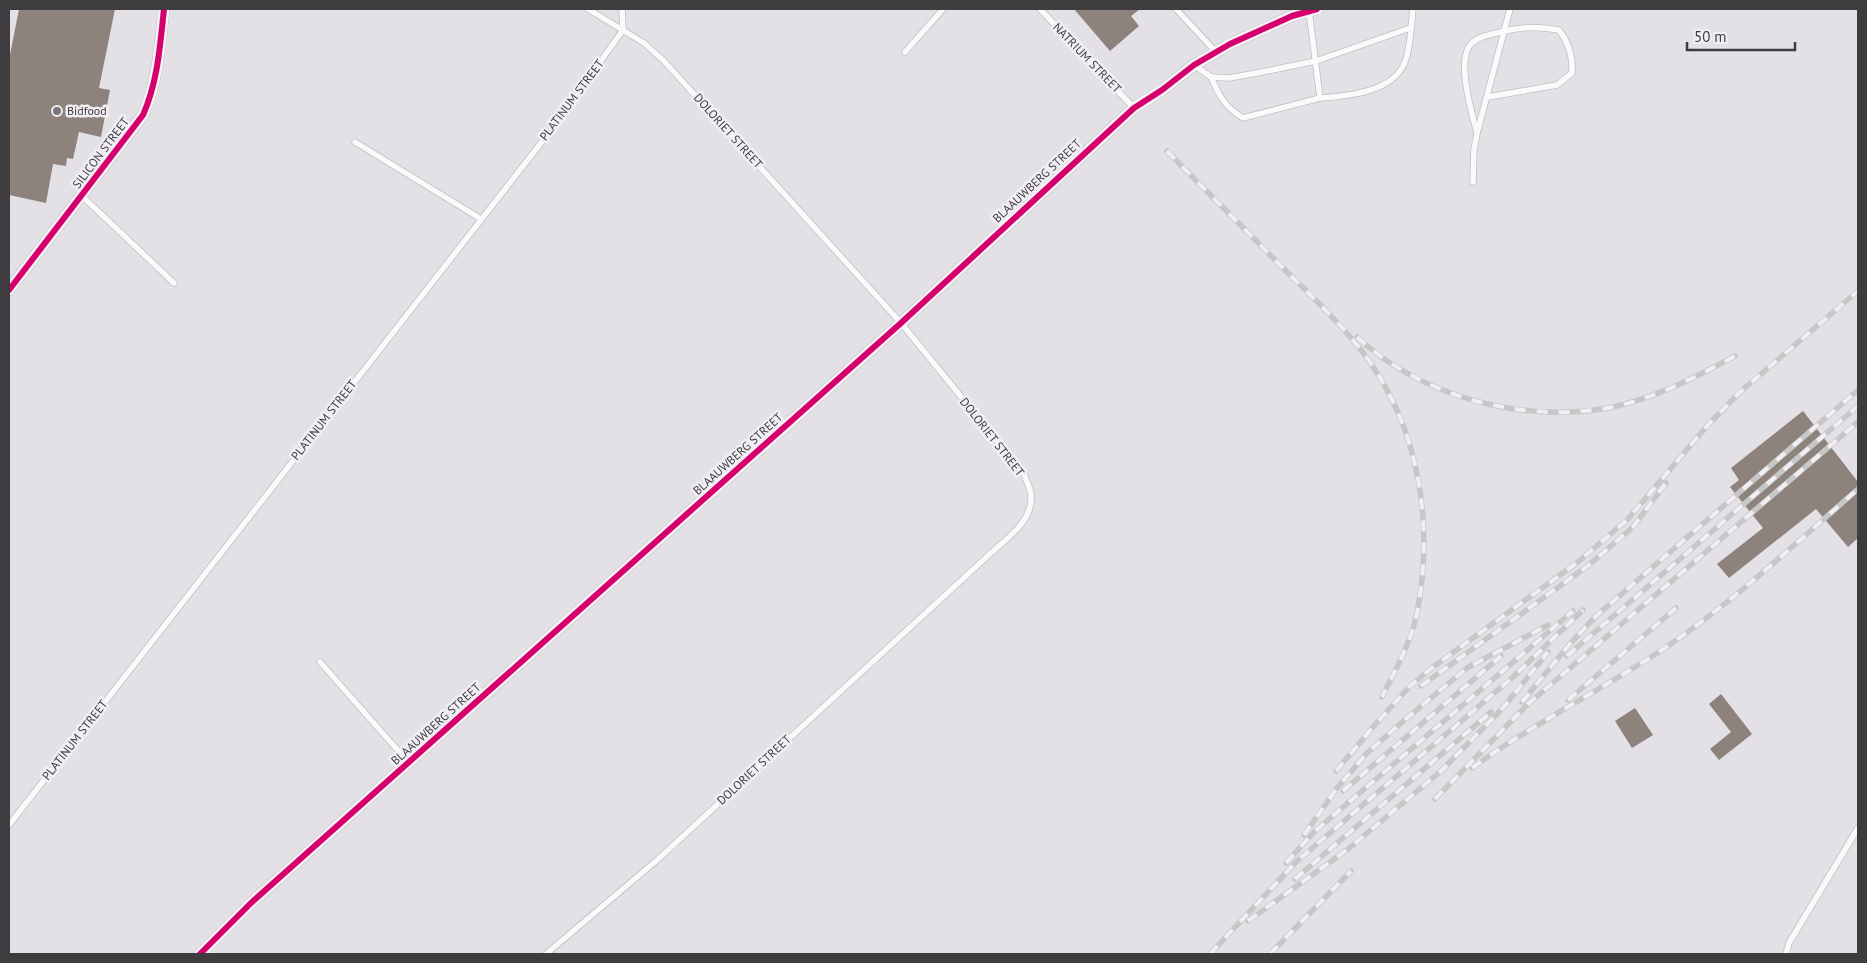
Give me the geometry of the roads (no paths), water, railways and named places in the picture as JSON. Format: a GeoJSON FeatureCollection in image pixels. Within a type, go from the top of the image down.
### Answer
{"type":"FeatureCollection","features":[{"type":"Feature","properties":{"kind":"street","name":"SILICON STREET"},"geometry":{"type":"LineString","coordinates":[[9,290],[144,115],[151,98],[156,76],[164,9]]}},
{"type":"Feature","properties":{"kind":"street","name":"BLAAUWBERG STREET"},"geometry":{"type":"LineString","coordinates":[[200,954],[251,903],[901,323],[1134,108],[1162,90],[1194,65],[1216,52],[1264,28],[1313,10]]}},
{"type":"Feature","properties":{"kind":"lane","name":"DOLORIET STREET"},"geometry":{"type":"LineString","coordinates":[[546,954],[656,861],[1020,526],[1030,509],[1031,495],[1024,474],[901,323],[664,61],[623,30],[588,9]]}},
{"type":"Feature","properties":{"kind":"lane"},"geometry":{"type":"LineString","coordinates":[[622,9],[623,30]]}},
{"type":"Feature","properties":{"kind":"lane"},"geometry":{"type":"LineString","coordinates":[[905,52],[943,9]]}},
{"type":"Feature","properties":{"kind":"lane","name":"NATRIUM STREET"},"geometry":{"type":"LineString","coordinates":[[1040,9],[1134,108]]}},
{"type":"Feature","properties":{"kind":"lane"},"geometry":{"type":"LineString","coordinates":[[1176,9],[1216,52]]}},
{"type":"Feature","properties":{"kind":"lane"},"geometry":{"type":"LineString","coordinates":[[1211,77],[1220,99],[1230,110],[1243,118],[1320,98],[1358,93],[1395,77],[1406,58],[1413,9]]}},
{"type":"Feature","properties":{"kind":"lane"},"geometry":{"type":"LineString","coordinates":[[1473,182],[1474,150],[1477,133],[1510,9]]}},
{"type":"Feature","properties":{"kind":"lane"},"geometry":{"type":"LineString","coordinates":[[1313,10],[1320,98]]}},
{"type":"Feature","properties":{"kind":"lane"},"geometry":{"type":"LineString","coordinates":[[1477,133],[1465,77],[1466,53],[1471,43],[1481,37],[1505,31],[1544,27],[1559,30],[1566,40],[1573,60],[1572,73],[1557,85],[1488,97]]}},
{"type":"Feature","properties":{"kind":"lane"},"geometry":{"type":"LineString","coordinates":[[1194,65],[1211,77],[1230,78],[1316,61],[1410,28]]}},
{"type":"Feature","properties":{"kind":"lane","name":"PLATINUM STREET"},"geometry":{"type":"LineString","coordinates":[[9,825],[555,125],[623,30]]}},
{"type":"Feature","properties":{"kind":"lane"},"geometry":{"type":"LineString","coordinates":[[354,142],[482,219]]}},
{"type":"Feature","properties":{"kind":"lane"},"geometry":{"type":"LineString","coordinates":[[82,196],[174,283]]}},
{"type":"Feature","properties":{"kind":"lane"},"geometry":{"type":"LineString","coordinates":[[320,662],[409,763]]}},
{"type":"Feature","properties":{"kind":"lane"},"geometry":{"type":"LineString","coordinates":[[1786,954],[1789,944],[1858,828]]}},
{"type":"Feature","properties":{"kind":"railway"},"geometry":{"type":"LineString","coordinates":[[1167,151],[1344,330],[1364,354],[1383,383],[1398,413],[1410,445],[1418,478],[1424,546],[1422,580],[1417,613],[1411,635],[1382,697]]}},
{"type":"Feature","properties":{"kind":"railway"},"geometry":{"type":"LineString","coordinates":[[1364,737],[1410,686],[1433,667],[1578,562],[1628,519],[1707,426],[1740,392],[1858,291]]}},
{"type":"Feature","properties":{"kind":"railway"},"geometry":{"type":"LineString","coordinates":[[1357,337],[1383,358],[1412,376],[1442,390],[1475,401],[1508,408],[1542,412],[1575,412],[1625,404],[1673,387],[1735,356]]}},
{"type":"Feature","properties":{"kind":"railway"},"geometry":{"type":"LineString","coordinates":[[1522,702],[1568,646],[1596,616],[1858,390]]}},
{"type":"Feature","properties":{"kind":"railway"},"geometry":{"type":"LineString","coordinates":[[1567,656],[1858,406]]}},
{"type":"Feature","properties":{"kind":"railway"},"geometry":{"type":"LineString","coordinates":[[1435,799],[1528,704],[1858,422]]}},
{"type":"Feature","properties":{"kind":"railway"},"geometry":{"type":"LineString","coordinates":[[1421,686],[1589,565],[1633,527],[1666,483]]}},
{"type":"Feature","properties":{"kind":"railway"},"geometry":{"type":"LineString","coordinates":[[1472,768],[1688,632],[1763,572],[1858,489]]}},
{"type":"Feature","properties":{"kind":"railway"},"geometry":{"type":"LineString","coordinates":[[1568,700],[1676,608]]}},
{"type":"Feature","properties":{"kind":"railway"},"geometry":{"type":"LineString","coordinates":[[1210,954],[1297,861],[1512,678],[1583,610]]}},
{"type":"Feature","properties":{"kind":"railway"},"geometry":{"type":"LineString","coordinates":[[1286,863],[1314,832],[1573,611]]}},
{"type":"Feature","properties":{"kind":"railway"},"geometry":{"type":"LineString","coordinates":[[1304,835],[1337,788],[1367,753],[1401,723],[1467,668],[1548,625]]}},
{"type":"Feature","properties":{"kind":"railway"},"geometry":{"type":"LineString","coordinates":[[1248,921],[1347,850],[1441,771],[1502,709],[1548,652]]}},
{"type":"Feature","properties":{"kind":"railway"},"geometry":{"type":"LineString","coordinates":[[1343,791],[1501,656]]}},
{"type":"Feature","properties":{"kind":"railway"},"geometry":{"type":"LineString","coordinates":[[1295,879],[1491,712]]}},
{"type":"Feature","properties":{"kind":"railway"},"geometry":{"type":"LineString","coordinates":[[1336,771],[1369,732]]}},
{"type":"Feature","properties":{"kind":"railway"},"geometry":{"type":"LineString","coordinates":[[1270,954],[1351,871]]}},
{"type":"Feature","properties":{"kind":"place","name":"Bidfood"},"geometry":{"type":"Point","coordinates":[57,111]}}]}
